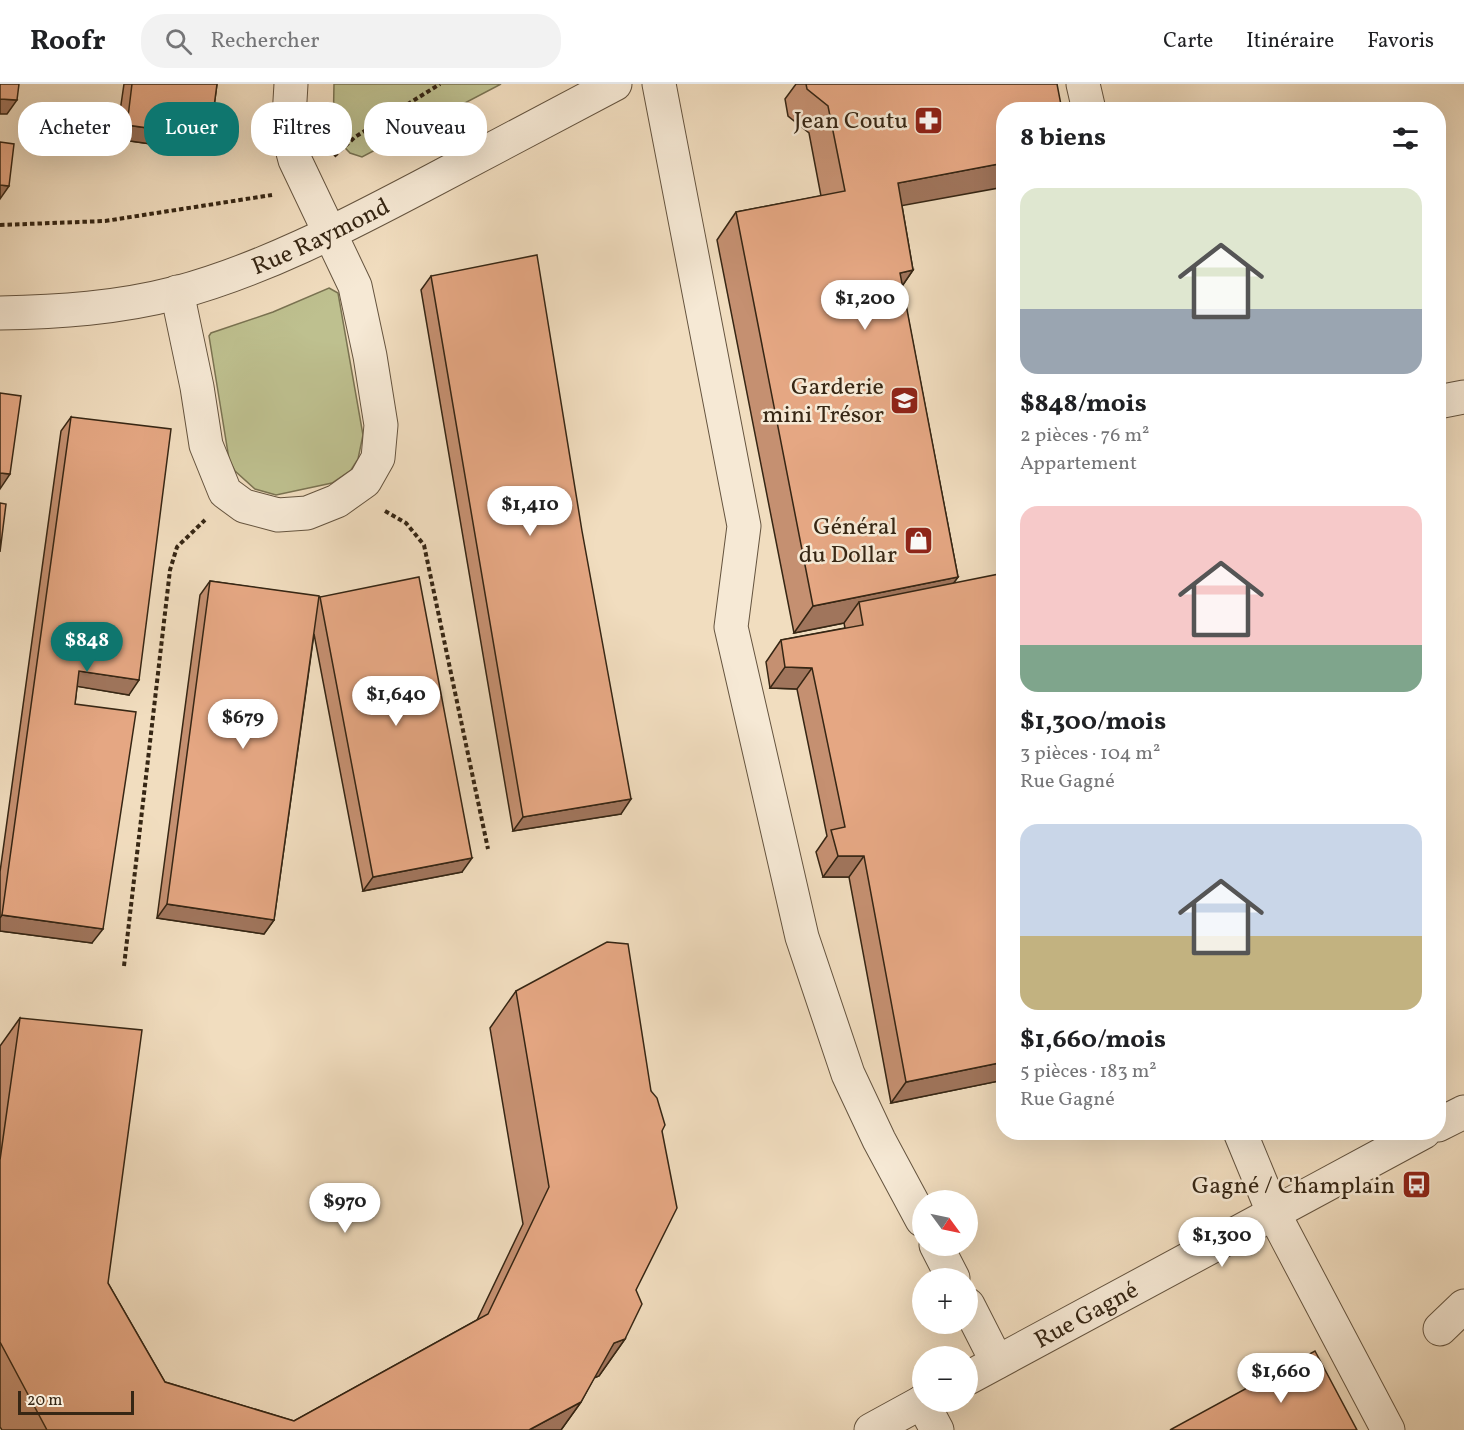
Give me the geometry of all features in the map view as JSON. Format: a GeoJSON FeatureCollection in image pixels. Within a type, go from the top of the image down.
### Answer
{"type":"FeatureCollection","features":[{"type":"Feature","properties":{"kind":"street"},"geometry":{"type":"LineString","coordinates":[[177,292],[197,387],[206,445],[225,492],[243,506],[278,514],[307,513],[337,501],[364,481],[378,458],[381,425],[356,286],[294,160],[288,134],[291,84]]}},
{"type":"Feature","properties":{"kind":"street","name":"Rue Raymond"},"geometry":{"type":"LineString","coordinates":[[0,313],[53,312],[116,305],[177,292],[278,256],[328,233],[615,84]]}},
{"type":"Feature","properties":{"kind":"street"},"geometry":{"type":"LineString","coordinates":[[659,84],[744,526],[731,627],[802,937],[848,1074],[879,1140],[912,1201]]}},
{"type":"Feature","properties":{"kind":"street"},"geometry":{"type":"LineString","coordinates":[[1083,84],[1087,102]]}},
{"type":"Feature","properties":{"kind":"street"},"geometry":{"type":"LineString","coordinates":[[1446,400],[1464,397]]}},
{"type":"Feature","properties":{"kind":"street"},"geometry":{"type":"LineString","coordinates":[[1446,1121],[1464,1112]]}},
{"type":"Feature","properties":{"kind":"street"},"geometry":{"type":"LineString","coordinates":[[1243,1140],[1273,1212],[1388,1430]]}},
{"type":"Feature","properties":{"kind":"street","name":"Rue Gagné"},"geometry":{"type":"LineString","coordinates":[[978,1372],[1409,1140]]}},
{"type":"Feature","properties":{"kind":"street"},"geometry":{"type":"LineString","coordinates":[[1440,1329],[1464,1306]]}},
{"type":"Feature","properties":{"kind":"street"},"geometry":{"type":"LineString","coordinates":[[978,1325],[997,1362]]}},
{"type":"Feature","properties":{"kind":"street"},"geometry":{"type":"LineString","coordinates":[[871,1430],[925,1412]]}},
{"type":"Feature","properties":{"kind":"path"},"geometry":{"type":"LineString","coordinates":[[332,158],[355,137],[440,84]]}},
{"type":"Feature","properties":{"kind":"path"},"geometry":{"type":"LineString","coordinates":[[0,225],[105,221],[272,195]]}},
{"type":"Feature","properties":{"kind":"path"},"geometry":{"type":"LineString","coordinates":[[376,506],[406,523],[424,545],[488,849]]}},
{"type":"Feature","properties":{"kind":"path"},"geometry":{"type":"LineString","coordinates":[[124,966],[170,570],[177,547],[213,513]]}},
{"type":"Feature","properties":{"kind":"green space"},"geometry":{"type":"Polygon","coordinates":[[[334,84],[501,84],[467,102],[364,102],[364,156],[362,157],[352,154],[352,102],[334,102],[334,84]]]}},
{"type":"Feature","properties":{"kind":"green space"},"geometry":{"type":"Polygon","coordinates":[[[329,288],[338,293],[363,435],[358,459],[351,470],[332,483],[276,495],[255,489],[235,471],[229,459],[209,336],[211,333],[273,312],[329,288]]]}},
{"type":"Feature","properties":{"kind":"building"},"geometry":{"type":"Polygon","coordinates":[[[0,84],[19,84],[17,100],[0,99],[0,84]]]}},
{"type":"Feature","properties":{"kind":"building"},"geometry":{"type":"Polygon","coordinates":[[[132,84],[217,84],[215,102],[144,102],[144,127],[132,126],[132,102],[130,102],[132,84]]]}},
{"type":"Feature","properties":{"kind":"building"},"geometry":{"type":"Polygon","coordinates":[[[806,84],[1057,84],[1060,102],[996,102],[996,165],[898,183],[913,270],[900,273],[958,577],[813,606],[736,212],[845,191],[828,106],[807,89],[806,84]]]}},
{"type":"Feature","properties":{"kind":"building"},"geometry":{"type":"Polygon","coordinates":[[[0,142],[14,144],[9,186],[0,185],[0,142]]]}},
{"type":"Feature","properties":{"kind":"building"},"geometry":{"type":"Polygon","coordinates":[[[537,255],[582,531],[631,799],[523,817],[431,276],[537,255]]]}},
{"type":"Feature","properties":{"kind":"building"},"geometry":{"type":"Polygon","coordinates":[[[0,393],[21,396],[10,474],[0,473],[0,393]]]}},
{"type":"Feature","properties":{"kind":"building"},"geometry":{"type":"Polygon","coordinates":[[[71,417],[171,429],[139,680],[79,671],[75,704],[136,712],[103,929],[2,915],[71,417]]]}},
{"type":"Feature","properties":{"kind":"building"},"geometry":{"type":"Polygon","coordinates":[[[0,503],[6,504],[0,552],[0,503]]]}},
{"type":"Feature","properties":{"kind":"building"},"geometry":{"type":"Polygon","coordinates":[[[996,575],[996,1064],[906,1082],[864,856],[838,856],[831,830],[845,827],[812,668],[785,667],[781,640],[863,625],[859,602],[996,575]]]}},
{"type":"Feature","properties":{"kind":"building"},"geometry":{"type":"Polygon","coordinates":[[[419,577],[472,858],[373,877],[320,597],[419,577]]]}},
{"type":"Feature","properties":{"kind":"building"},"geometry":{"type":"Polygon","coordinates":[[[210,581],[319,596],[274,920],[167,904],[210,581]]]}},
{"type":"Feature","properties":{"kind":"building"},"geometry":{"type":"Polygon","coordinates":[[[607,942],[628,944],[651,1091],[657,1098],[665,1125],[662,1131],[677,1208],[636,1290],[642,1304],[625,1339],[614,1343],[581,1402],[529,1430],[47,1430],[0,1342],[0,1160],[20,1018],[142,1030],[108,1283],[165,1382],[294,1421],[488,1314],[549,1187],[516,991],[607,942]]]}},
{"type":"Feature","properties":{"kind":"building"},"geometry":{"type":"Polygon","coordinates":[[[1315,1351],[1357,1430],[1170,1430],[1315,1351]]]}},
{"type":"Feature","properties":{"kind":"place","name":"Jean Coutu"},"geometry":{"type":"Point","coordinates":[929,120]}},
{"type":"Feature","properties":{"kind":"place","name":"Garderie mini Trésor"},"geometry":{"type":"Point","coordinates":[905,400]}},
{"type":"Feature","properties":{"kind":"place","name":"Général du Dollar"},"geometry":{"type":"Point","coordinates":[918,540]}},
{"type":"Feature","properties":{"kind":"place","name":"Gagné / Champlain"},"geometry":{"type":"Point","coordinates":[1416,1185]}}]}
